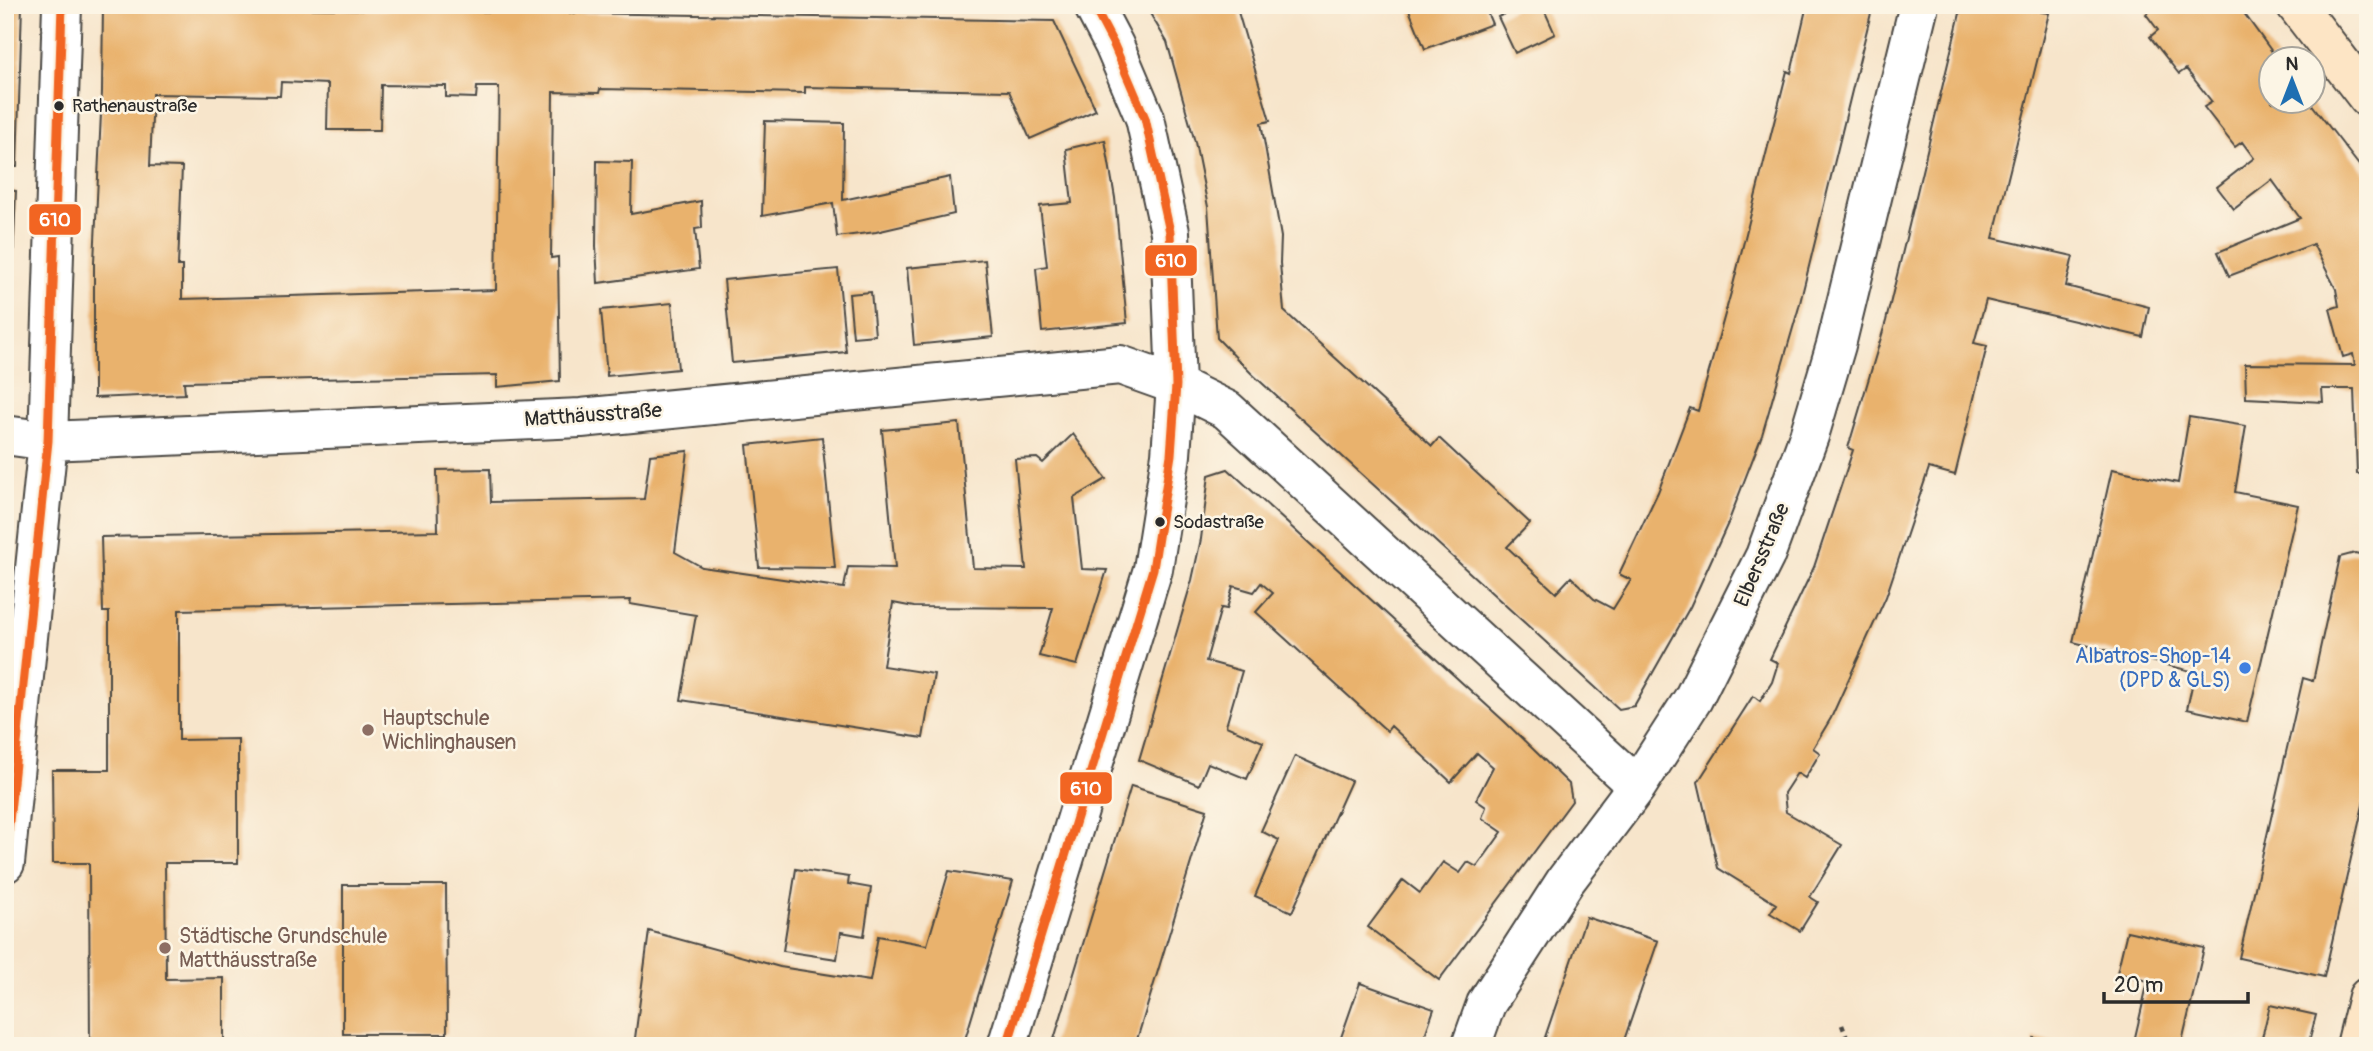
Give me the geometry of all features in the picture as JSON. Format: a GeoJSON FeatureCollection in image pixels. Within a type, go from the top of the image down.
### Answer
{"type":"FeatureCollection","features":[{"type":"Feature","properties":{"kind":"street"},"geometry":{"type":"LineString","coordinates":[[5,863],[48,441],[61,5]]}},
{"type":"Feature","properties":{"kind":"street"},"geometry":{"type":"LineString","coordinates":[[1007,1046],[1153,569],[1171,455],[1176,385],[1170,232],[1145,118],[1114,45],[1093,5]]}},
{"type":"Feature","properties":{"kind":"street","name":"Elbersstraße"},"geometry":{"type":"LineString","coordinates":[[1471,1046],[1486,1004],[1566,880],[1637,786],[1693,699],[1765,556],[1809,436],[1836,345],[1919,5]]}},
{"type":"Feature","properties":{"kind":"street"},"geometry":{"type":"LineString","coordinates":[[2296,5],[2368,98]]}},
{"type":"Feature","properties":{"kind":"street","name":"Matthäusstraße"},"geometry":{"type":"LineString","coordinates":[[5,435],[48,441],[581,418],[1119,365],[1176,385]]}},
{"type":"Feature","properties":{"kind":"street"},"geometry":{"type":"LineString","coordinates":[[1176,385],[1227,410],[1637,786]]}},
{"type":"Feature","properties":{"kind":"street"},"geometry":{"type":"LineString","coordinates":[[2356,1046],[2368,997]]}},
{"type":"Feature","properties":{"kind":"path"},"geometry":{"type":"LineString","coordinates":[[1842,1025],[1850,1046]]}},
{"type":"Feature","properties":{"kind":"building"},"geometry":{"type":"Polygon","coordinates":[[[5,5],[22,5],[17,167],[5,167],[5,5]]]}},
{"type":"Feature","properties":{"kind":"building"},"geometry":{"type":"Polygon","coordinates":[[[103,5],[1054,21],[1096,110],[1030,139],[1009,91],[805,87],[805,93],[600,89],[599,93],[553,92],[551,258],[558,257],[560,381],[497,387],[497,375],[184,382],[185,394],[94,398],[94,262],[103,5]],[[281,82],[280,96],[153,94],[150,166],[182,167],[178,266],[182,266],[182,299],[496,290],[499,87],[477,87],[476,98],[446,97],[446,86],[381,85],[380,130],[327,130],[328,84],[281,82]]]}},
{"type":"Feature","properties":{"kind":"building"},"geometry":{"type":"Polygon","coordinates":[[[1145,5],[1236,5],[1270,121],[1261,123],[1281,237],[1284,311],[1432,446],[1439,438],[1530,523],[1507,547],[1556,593],[1571,577],[1594,599],[1613,609],[1631,580],[1619,574],[1658,492],[1690,408],[1698,411],[1787,71],[1791,73],[1807,5],[1873,5],[1799,307],[1762,435],[1728,523],[1690,607],[1634,706],[1619,709],[1251,373],[1217,338],[1208,207],[1195,142],[1167,42],[1145,5]]]}},
{"type":"Feature","properties":{"kind":"building"},"geometry":{"type":"Polygon","coordinates":[[[1407,5],[1484,5],[1492,24],[1425,49],[1407,5]]]}},
{"type":"Feature","properties":{"kind":"building"},"geometry":{"type":"Polygon","coordinates":[[[1522,5],[1542,5],[1555,34],[1515,53],[1498,17],[1522,5]]]}},
{"type":"Feature","properties":{"kind":"building"},"geometry":{"type":"Polygon","coordinates":[[[1962,5],[2043,5],[2041,12],[2049,13],[1993,238],[2073,256],[2066,286],[2149,307],[2143,337],[1986,300],[1974,343],[1987,346],[1955,475],[1929,468],[1886,597],[1831,718],[1813,748],[1820,753],[1805,778],[1797,773],[1784,793],[1786,812],[1842,845],[1810,897],[1818,902],[1800,931],[1770,913],[1776,904],[1718,868],[1698,782],[1753,696],[1760,701],[1772,682],[1778,663],[1770,659],[1814,567],[1853,450],[1848,448],[1886,321],[1962,5]]]}},
{"type":"Feature","properties":{"kind":"building"},"geometry":{"type":"Polygon","coordinates":[[[2146,5],[2238,5],[2268,46],[2258,46],[2258,116],[2321,116],[2368,177],[2368,473],[2357,474],[2354,389],[2322,389],[2323,402],[2246,398],[2245,364],[2355,365],[2353,354],[2343,357],[2330,309],[2339,306],[2336,289],[2313,244],[2229,276],[2218,252],[2300,218],[2272,180],[2234,209],[2217,187],[2254,158],[2242,142],[2235,147],[2204,107],[2212,102],[2186,69],[2179,74],[2150,37],[2158,30],[2146,14],[2150,10],[2146,5]]]}},
{"type":"Feature","properties":{"kind":"building"},"geometry":{"type":"Polygon","coordinates":[[[765,121],[844,123],[843,200],[950,177],[954,214],[876,232],[837,237],[833,203],[762,216],[765,121]]]}},
{"type":"Feature","properties":{"kind":"building"},"geometry":{"type":"Polygon","coordinates":[[[1105,140],[1115,198],[1127,323],[1042,332],[1036,268],[1047,266],[1040,206],[1072,203],[1066,149],[1105,140]]]}},
{"type":"Feature","properties":{"kind":"building"},"geometry":{"type":"Polygon","coordinates":[[[597,161],[632,162],[631,214],[701,201],[702,228],[695,229],[699,269],[598,283],[597,161]]]}},
{"type":"Feature","properties":{"kind":"building"},"geometry":{"type":"Polygon","coordinates":[[[5,190],[16,191],[9,358],[5,358],[5,190]]]}},
{"type":"Feature","properties":{"kind":"building"},"geometry":{"type":"Polygon","coordinates":[[[985,260],[993,337],[914,345],[907,268],[985,260]]]}},
{"type":"Feature","properties":{"kind":"building"},"geometry":{"type":"Polygon","coordinates":[[[838,269],[846,352],[732,363],[724,280],[838,269]]]}},
{"type":"Feature","properties":{"kind":"building"},"geometry":{"type":"Polygon","coordinates":[[[871,292],[875,335],[853,337],[849,294],[871,292]]]}},
{"type":"Feature","properties":{"kind":"building"},"geometry":{"type":"Polygon","coordinates":[[[672,303],[678,369],[607,376],[601,310],[672,303]]]}},
{"type":"Feature","properties":{"kind":"building"},"geometry":{"type":"Polygon","coordinates":[[[2189,417],[2246,426],[2235,492],[2298,505],[2247,722],[2187,709],[2195,672],[2073,642],[2112,469],[2178,483],[2189,417]]]}},
{"type":"Feature","properties":{"kind":"building"},"geometry":{"type":"Polygon","coordinates":[[[959,423],[973,568],[1026,569],[1015,459],[1037,458],[1043,463],[1073,434],[1106,479],[1074,498],[1082,569],[1107,570],[1077,665],[1039,656],[1053,608],[914,607],[893,603],[883,666],[934,674],[923,738],[681,700],[696,615],[630,604],[631,600],[179,610],[179,740],[238,739],[238,863],[165,863],[166,979],[224,978],[224,1046],[90,1046],[89,863],[53,863],[52,770],[109,770],[109,612],[103,612],[101,537],[438,531],[437,470],[490,469],[491,502],[644,499],[650,455],[688,451],[675,552],[702,567],[844,588],[848,567],[895,568],[882,430],[959,423]]]}},
{"type":"Feature","properties":{"kind":"building"},"geometry":{"type":"Polygon","coordinates":[[[822,437],[835,568],[759,567],[747,445],[822,437]]]}},
{"type":"Feature","properties":{"kind":"building"},"geometry":{"type":"Polygon","coordinates":[[[1228,469],[1505,722],[1569,784],[1572,801],[1439,980],[1368,927],[1403,880],[1420,893],[1443,862],[1460,873],[1468,862],[1477,867],[1502,832],[1482,818],[1486,807],[1476,800],[1493,767],[1477,753],[1451,782],[1391,726],[1387,731],[1256,612],[1273,593],[1261,583],[1254,592],[1233,586],[1227,609],[1221,608],[1206,661],[1242,671],[1226,726],[1263,742],[1247,779],[1208,763],[1199,785],[1139,760],[1192,580],[1201,539],[1209,475],[1228,469]]]}},
{"type":"Feature","properties":{"kind":"building"},"geometry":{"type":"Polygon","coordinates":[[[2364,499],[2368,499],[2368,520],[2362,519],[2364,499]]]}},
{"type":"Feature","properties":{"kind":"building"},"geometry":{"type":"Polygon","coordinates":[[[2355,553],[2368,556],[2368,783],[2324,977],[2239,958],[2303,678],[2313,681],[2340,557],[2355,553]]]}},
{"type":"Feature","properties":{"kind":"building"},"geometry":{"type":"Polygon","coordinates":[[[1295,756],[1351,781],[1292,912],[1255,896],[1279,840],[1261,831],[1295,756]]]}},
{"type":"Feature","properties":{"kind":"building"},"geometry":{"type":"Polygon","coordinates":[[[1131,786],[1207,810],[1135,1046],[1052,1046],[1131,786]]]}},
{"type":"Feature","properties":{"kind":"building"},"geometry":{"type":"Polygon","coordinates":[[[796,869],[849,877],[848,884],[871,888],[864,936],[841,932],[837,959],[783,951],[796,869]]]}},
{"type":"Feature","properties":{"kind":"building"},"geometry":{"type":"Polygon","coordinates":[[[949,871],[1013,881],[963,1046],[634,1046],[649,931],[780,967],[870,981],[878,936],[927,945],[949,871]]]}},
{"type":"Feature","properties":{"kind":"building"},"geometry":{"type":"Polygon","coordinates":[[[343,885],[446,885],[447,1034],[343,1034],[343,885]]]}},
{"type":"Feature","properties":{"kind":"building"},"geometry":{"type":"Polygon","coordinates":[[[1586,917],[1658,941],[1622,1046],[1542,1046],[1586,917]]]}},
{"type":"Feature","properties":{"kind":"building"},"geometry":{"type":"Polygon","coordinates":[[[2127,931],[2204,948],[2181,1046],[2133,1046],[2148,981],[2117,973],[2127,931]]]}},
{"type":"Feature","properties":{"kind":"building"},"geometry":{"type":"Polygon","coordinates":[[[1360,983],[1434,1009],[1421,1046],[1338,1046],[1360,983]]]}},
{"type":"Feature","properties":{"kind":"building"},"geometry":{"type":"Polygon","coordinates":[[[2270,1005],[2316,1015],[2308,1046],[2260,1046],[2270,1005]]]}},
{"type":"Feature","properties":{"kind":"building"},"geometry":{"type":"Polygon","coordinates":[[[2034,1038],[2065,1045],[2065,1046],[2033,1046],[2034,1038]]]}},
{"type":"Feature","properties":{"kind":"transit line","name":"610"},"geometry":{"type":"LineString","coordinates":[[5,861],[48,441],[62,5]]}},
{"type":"Feature","properties":{"kind":"transit line","name":"610"},"geometry":{"type":"LineString","coordinates":[[1007,1046],[1153,569],[1171,455],[1176,385],[1170,232],[1145,118],[1114,45],[1093,5]]}},
{"type":"Feature","properties":{"kind":"place","name":"Rathenaustraße"},"geometry":{"type":"Point","coordinates":[59,106]}},
{"type":"Feature","properties":{"kind":"place","name":"Sodastraße"},"geometry":{"type":"Point","coordinates":[1160,522]}},
{"type":"Feature","properties":{"kind":"place","name":"Albatros-Shop-14 (DPD & GLS)"},"geometry":{"type":"Point","coordinates":[2245,668]}},
{"type":"Feature","properties":{"kind":"place","name":"Hauptschule Wichlinghausen"},"geometry":{"type":"Point","coordinates":[368,730]}},
{"type":"Feature","properties":{"kind":"place","name":"Städtische Grundschule Matthäusstraße"},"geometry":{"type":"Point","coordinates":[165,948]}}]}
